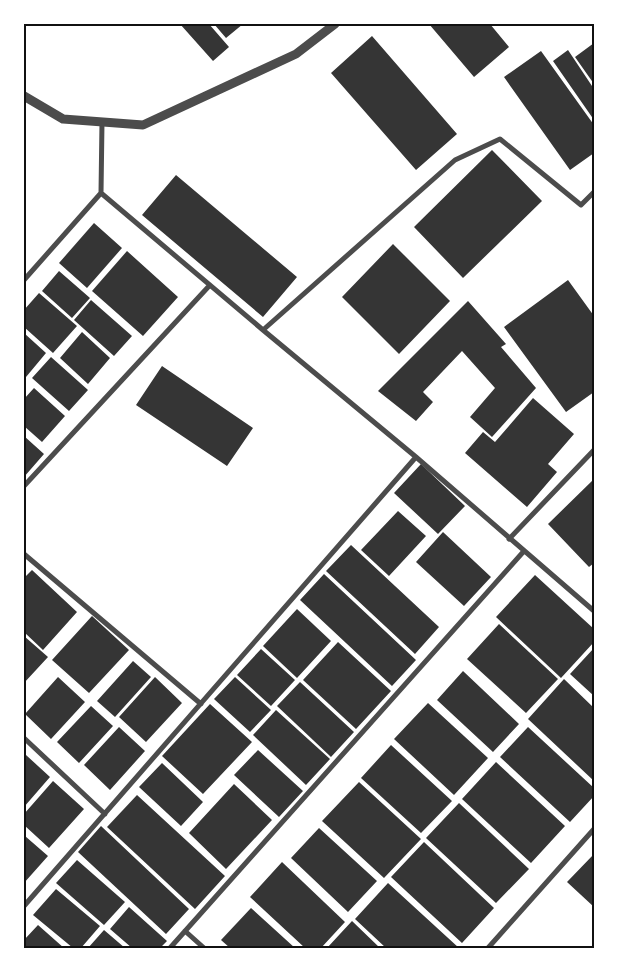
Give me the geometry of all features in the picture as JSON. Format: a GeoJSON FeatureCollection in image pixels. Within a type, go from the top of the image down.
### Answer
{"type":"FeatureCollection","features":[{"type":"Feature","properties":{"kind":"street"},"geometry":{"type":"LineString","coordinates":[[24,96],[62,119],[144,125],[296,54],[335,24]]}},
{"type":"Feature","properties":{"kind":"street"},"geometry":{"type":"LineString","coordinates":[[24,280],[101,193],[102,122]]}},
{"type":"Feature","properties":{"kind":"street"},"geometry":{"type":"LineString","coordinates":[[263,330],[455,160],[500,139],[581,205],[594,192]]}},
{"type":"Feature","properties":{"kind":"street"},"geometry":{"type":"LineString","coordinates":[[101,193],[416,457],[594,611]]}},
{"type":"Feature","properties":{"kind":"street"},"geometry":{"type":"LineString","coordinates":[[24,486],[210,285]]}},
{"type":"Feature","properties":{"kind":"street"},"geometry":{"type":"LineString","coordinates":[[509,539],[594,450]]}},
{"type":"Feature","properties":{"kind":"street"},"geometry":{"type":"LineString","coordinates":[[24,906],[416,457]]}},
{"type":"Feature","properties":{"kind":"street"},"geometry":{"type":"LineString","coordinates":[[170,948],[524,551]]}},
{"type":"Feature","properties":{"kind":"street"},"geometry":{"type":"LineString","coordinates":[[24,554],[201,704]]}},
{"type":"Feature","properties":{"kind":"street"},"geometry":{"type":"LineString","coordinates":[[24,738],[105,814]]}},
{"type":"Feature","properties":{"kind":"street"},"geometry":{"type":"LineString","coordinates":[[488,948],[594,829]]}},
{"type":"Feature","properties":{"kind":"street"},"geometry":{"type":"LineString","coordinates":[[185,931],[204,948]]}},
{"type":"Feature","properties":{"kind":"building"},"geometry":{"type":"Polygon","coordinates":[[[180,24],[209,24],[229,47],[213,61],[180,24]]]}},
{"type":"Feature","properties":{"kind":"building"},"geometry":{"type":"Polygon","coordinates":[[[214,24],[243,24],[226,38],[214,24]]]}},
{"type":"Feature","properties":{"kind":"building"},"geometry":{"type":"Polygon","coordinates":[[[429,24],[490,24],[509,47],[474,77],[429,24]]]}},
{"type":"Feature","properties":{"kind":"building"},"geometry":{"type":"Polygon","coordinates":[[[372,36],[457,134],[416,170],[331,73],[372,36]]]}},
{"type":"Feature","properties":{"kind":"building"},"geometry":{"type":"Polygon","coordinates":[[[594,43],[594,84],[575,57],[594,43]]]}},
{"type":"Feature","properties":{"kind":"building"},"geometry":{"type":"Polygon","coordinates":[[[568,50],[594,89],[594,120],[553,61],[568,50]]]}},
{"type":"Feature","properties":{"kind":"building"},"geometry":{"type":"Polygon","coordinates":[[[541,51],[594,125],[594,153],[570,170],[504,77],[541,51]]]}},
{"type":"Feature","properties":{"kind":"building"},"geometry":{"type":"Polygon","coordinates":[[[492,150],[542,201],[463,278],[414,227],[492,150]]]}},
{"type":"Feature","properties":{"kind":"building"},"geometry":{"type":"Polygon","coordinates":[[[176,175],[297,277],[263,317],[142,215],[176,175]]]}},
{"type":"Feature","properties":{"kind":"building"},"geometry":{"type":"Polygon","coordinates":[[[94,223],[122,248],[87,288],[59,263],[94,223]]]}},
{"type":"Feature","properties":{"kind":"building"},"geometry":{"type":"Polygon","coordinates":[[[393,244],[450,301],[399,354],[342,297],[393,244]]]}},
{"type":"Feature","properties":{"kind":"building"},"geometry":{"type":"Polygon","coordinates":[[[127,251],[178,297],[143,336],[92,291],[127,251]]]}},
{"type":"Feature","properties":{"kind":"building"},"geometry":{"type":"Polygon","coordinates":[[[59,271],[90,298],[72,318],[42,291],[59,271]]]}},
{"type":"Feature","properties":{"kind":"building"},"geometry":{"type":"Polygon","coordinates":[[[568,280],[594,316],[594,392],[566,412],[504,327],[568,280]]]}},
{"type":"Feature","properties":{"kind":"building"},"geometry":{"type":"Polygon","coordinates":[[[39,293],[77,326],[53,353],[24,327],[24,310],[39,293]]]}},
{"type":"Feature","properties":{"kind":"building"},"geometry":{"type":"Polygon","coordinates":[[[91,300],[132,336],[114,356],[74,320],[91,300]]]}},
{"type":"Feature","properties":{"kind":"building"},"geometry":{"type":"Polygon","coordinates":[[[468,301],[506,344],[501,347],[536,388],[492,437],[470,417],[495,388],[462,351],[423,392],[433,402],[416,421],[378,391],[468,301]]]}},
{"type":"Feature","properties":{"kind":"building"},"geometry":{"type":"Polygon","coordinates":[[[82,332],[110,358],[88,384],[60,358],[82,332]]]}},
{"type":"Feature","properties":{"kind":"building"},"geometry":{"type":"Polygon","coordinates":[[[24,333],[46,353],[26,377],[24,375],[24,333]]]}},
{"type":"Feature","properties":{"kind":"building"},"geometry":{"type":"Polygon","coordinates":[[[51,357],[88,390],[69,411],[32,378],[51,357]]]}},
{"type":"Feature","properties":{"kind":"building"},"geometry":{"type":"Polygon","coordinates":[[[162,366],[253,428],[227,466],[136,405],[162,366]]]}},
{"type":"Feature","properties":{"kind":"building"},"geometry":{"type":"Polygon","coordinates":[[[34,388],[65,416],[42,442],[24,426],[24,399],[34,388]]]}},
{"type":"Feature","properties":{"kind":"building"},"geometry":{"type":"Polygon","coordinates":[[[533,398],[574,434],[548,464],[557,472],[527,507],[465,453],[483,432],[495,442],[533,398]]]}},
{"type":"Feature","properties":{"kind":"building"},"geometry":{"type":"Polygon","coordinates":[[[24,436],[44,454],[24,477],[24,436]]]}},
{"type":"Feature","properties":{"kind":"building"},"geometry":{"type":"Polygon","coordinates":[[[421,464],[465,506],[438,534],[394,493],[421,464]]]}},
{"type":"Feature","properties":{"kind":"building"},"geometry":{"type":"Polygon","coordinates":[[[594,479],[594,563],[589,567],[548,524],[594,479]]]}},
{"type":"Feature","properties":{"kind":"building"},"geometry":{"type":"Polygon","coordinates":[[[398,511],[426,536],[389,576],[361,550],[398,511]]]}},
{"type":"Feature","properties":{"kind":"building"},"geometry":{"type":"Polygon","coordinates":[[[443,532],[491,577],[464,606],[416,562],[443,532]]]}},
{"type":"Feature","properties":{"kind":"building"},"geometry":{"type":"Polygon","coordinates":[[[351,545],[439,627],[415,654],[326,571],[351,545]]]}},
{"type":"Feature","properties":{"kind":"building"},"geometry":{"type":"Polygon","coordinates":[[[32,570],[77,612],[43,650],[24,632],[24,578],[32,570]]]}},
{"type":"Feature","properties":{"kind":"building"},"geometry":{"type":"Polygon","coordinates":[[[324,574],[416,660],[392,686],[300,600],[324,574]]]}},
{"type":"Feature","properties":{"kind":"building"},"geometry":{"type":"Polygon","coordinates":[[[535,575],[594,629],[594,642],[561,678],[496,617],[535,575]]]}},
{"type":"Feature","properties":{"kind":"building"},"geometry":{"type":"Polygon","coordinates":[[[297,609],[331,641],[297,678],[263,646],[297,609]]]}},
{"type":"Feature","properties":{"kind":"building"},"geometry":{"type":"Polygon","coordinates":[[[92,616],[129,650],[89,693],[52,660],[92,616]]]}},
{"type":"Feature","properties":{"kind":"building"},"geometry":{"type":"Polygon","coordinates":[[[499,624],[558,679],[526,713],[467,659],[499,624]]]}},
{"type":"Feature","properties":{"kind":"building"},"geometry":{"type":"Polygon","coordinates":[[[24,636],[48,657],[24,683],[24,636]]]}},
{"type":"Feature","properties":{"kind":"building"},"geometry":{"type":"Polygon","coordinates":[[[338,642],[391,691],[356,729],[303,680],[338,642]]]}},
{"type":"Feature","properties":{"kind":"building"},"geometry":{"type":"Polygon","coordinates":[[[594,648],[594,696],[570,674],[594,648]]]}},
{"type":"Feature","properties":{"kind":"building"},"geometry":{"type":"Polygon","coordinates":[[[261,649],[295,680],[271,706],[237,675],[261,649]]]}},
{"type":"Feature","properties":{"kind":"building"},"geometry":{"type":"Polygon","coordinates":[[[133,661],[151,677],[115,717],[97,701],[133,661]]]}},
{"type":"Feature","properties":{"kind":"building"},"geometry":{"type":"Polygon","coordinates":[[[463,671],[519,724],[493,752],[437,700],[463,671]]]}},
{"type":"Feature","properties":{"kind":"building"},"geometry":{"type":"Polygon","coordinates":[[[58,677],[85,702],[51,739],[25,714],[58,677]]]}},
{"type":"Feature","properties":{"kind":"building"},"geometry":{"type":"Polygon","coordinates":[[[155,677],[182,703],[146,742],[119,717],[155,677]]]}},
{"type":"Feature","properties":{"kind":"building"},"geometry":{"type":"Polygon","coordinates":[[[235,677],[271,710],[250,732],[214,699],[235,677]]]}},
{"type":"Feature","properties":{"kind":"building"},"geometry":{"type":"Polygon","coordinates":[[[564,679],[594,708],[594,781],[528,719],[564,679]]]}},
{"type":"Feature","properties":{"kind":"building"},"geometry":{"type":"Polygon","coordinates":[[[300,682],[354,732],[331,757],[277,706],[300,682]]]}},
{"type":"Feature","properties":{"kind":"building"},"geometry":{"type":"Polygon","coordinates":[[[428,703],[488,758],[454,795],[394,739],[428,703]]]}},
{"type":"Feature","properties":{"kind":"building"},"geometry":{"type":"Polygon","coordinates":[[[210,704],[252,742],[203,794],[162,756],[210,704]]]}},
{"type":"Feature","properties":{"kind":"building"},"geometry":{"type":"Polygon","coordinates":[[[91,706],[113,726],[79,763],[57,742],[91,706]]]}},
{"type":"Feature","properties":{"kind":"building"},"geometry":{"type":"Polygon","coordinates":[[[276,710],[330,759],[306,785],[253,735],[276,710]]]}},
{"type":"Feature","properties":{"kind":"building"},"geometry":{"type":"Polygon","coordinates":[[[119,727],[145,751],[110,790],[84,765],[119,727]]]}},
{"type":"Feature","properties":{"kind":"building"},"geometry":{"type":"Polygon","coordinates":[[[528,727],[594,788],[594,796],[570,822],[500,757],[528,727]]]}},
{"type":"Feature","properties":{"kind":"building"},"geometry":{"type":"Polygon","coordinates":[[[391,745],[452,801],[421,833],[361,778],[391,745]]]}},
{"type":"Feature","properties":{"kind":"building"},"geometry":{"type":"Polygon","coordinates":[[[258,750],[303,791],[279,817],[234,775],[258,750]]]}},
{"type":"Feature","properties":{"kind":"building"},"geometry":{"type":"Polygon","coordinates":[[[26,755],[50,777],[24,807],[24,757],[26,755]]]}},
{"type":"Feature","properties":{"kind":"building"},"geometry":{"type":"Polygon","coordinates":[[[496,762],[565,826],[531,863],[462,799],[496,762]]]}},
{"type":"Feature","properties":{"kind":"building"},"geometry":{"type":"Polygon","coordinates":[[[162,763],[203,802],[181,826],[139,787],[162,763]]]}},
{"type":"Feature","properties":{"kind":"building"},"geometry":{"type":"Polygon","coordinates":[[[53,781],[84,809],[49,848],[24,825],[24,814],[53,781]]]}},
{"type":"Feature","properties":{"kind":"building"},"geometry":{"type":"Polygon","coordinates":[[[359,782],[421,839],[384,878],[322,821],[359,782]]]}},
{"type":"Feature","properties":{"kind":"building"},"geometry":{"type":"Polygon","coordinates":[[[234,784],[272,820],[226,869],[189,833],[234,784]]]}},
{"type":"Feature","properties":{"kind":"building"},"geometry":{"type":"Polygon","coordinates":[[[137,795],[225,876],[195,909],[107,827],[137,795]]]}},
{"type":"Feature","properties":{"kind":"building"},"geometry":{"type":"Polygon","coordinates":[[[459,803],[529,869],[496,903],[426,838],[459,803]]]}},
{"type":"Feature","properties":{"kind":"building"},"geometry":{"type":"Polygon","coordinates":[[[101,826],[189,909],[166,934],[78,852],[101,826]]]}},
{"type":"Feature","properties":{"kind":"building"},"geometry":{"type":"Polygon","coordinates":[[[319,828],[377,881],[348,912],[291,858],[319,828]]]}},
{"type":"Feature","properties":{"kind":"building"},"geometry":{"type":"Polygon","coordinates":[[[25,836],[48,856],[24,883],[24,838],[25,836]]]}},
{"type":"Feature","properties":{"kind":"building"},"geometry":{"type":"Polygon","coordinates":[[[424,842],[494,908],[462,943],[391,877],[424,842]]]}},
{"type":"Feature","properties":{"kind":"building"},"geometry":{"type":"Polygon","coordinates":[[[594,854],[594,907],[567,882],[594,854]]]}},
{"type":"Feature","properties":{"kind":"building"},"geometry":{"type":"Polygon","coordinates":[[[77,860],[125,902],[104,925],[56,883],[77,860]]]}},
{"type":"Feature","properties":{"kind":"building"},"geometry":{"type":"Polygon","coordinates":[[[282,862],[345,922],[321,948],[305,948],[250,897],[282,862]]]}},
{"type":"Feature","properties":{"kind":"building"},"geometry":{"type":"Polygon","coordinates":[[[388,883],[459,948],[386,948],[355,919],[388,883]]]}},
{"type":"Feature","properties":{"kind":"building"},"geometry":{"type":"Polygon","coordinates":[[[56,889],[100,926],[81,948],[73,948],[33,915],[56,889]]]}},
{"type":"Feature","properties":{"kind":"building"},"geometry":{"type":"Polygon","coordinates":[[[129,907],[167,941],[160,948],[132,948],[110,929],[129,907]]]}},
{"type":"Feature","properties":{"kind":"building"},"geometry":{"type":"Polygon","coordinates":[[[251,908],[295,948],[230,948],[221,940],[251,908]]]}},
{"type":"Feature","properties":{"kind":"building"},"geometry":{"type":"Polygon","coordinates":[[[352,921],[380,948],[327,948],[352,921]]]}},
{"type":"Feature","properties":{"kind":"building"},"geometry":{"type":"Polygon","coordinates":[[[38,925],[64,948],[24,948],[24,940],[38,925]]]}},
{"type":"Feature","properties":{"kind":"building"},"geometry":{"type":"Polygon","coordinates":[[[104,930],[125,948],[88,948],[104,930]]]}}]}
